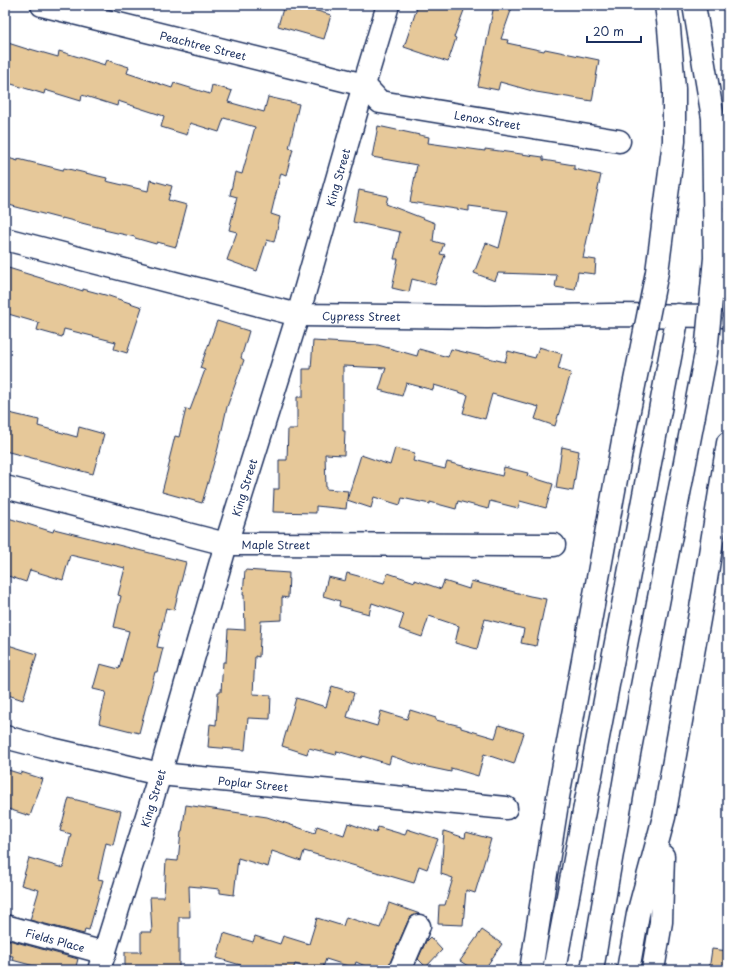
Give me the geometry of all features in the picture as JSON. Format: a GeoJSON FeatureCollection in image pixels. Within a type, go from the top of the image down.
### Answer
{"type":"FeatureCollection","features":[{"type":"Feature","properties":{"kind":"main road","name":"Peachtree Street"},"geometry":{"type":"LineString","coordinates":[[42,5],[364,85]]}},
{"type":"Feature","properties":{"kind":"main road","name":"King Street"},"geometry":{"type":"LineString","coordinates":[[102,961],[160,774],[226,544],[298,315],[388,5]]}},
{"type":"Feature","properties":{"kind":"main road"},"geometry":{"type":"LineString","coordinates":[[531,970],[576,697],[625,430],[658,264],[674,141],[674,89],[666,5]]}},
{"type":"Feature","properties":{"kind":"main road"},"geometry":{"type":"LineString","coordinates":[[592,970],[629,754],[706,353],[715,258],[713,118],[694,5]]}},
{"type":"Feature","properties":{"kind":"main road","name":"Lenox Street"},"geometry":{"type":"LineString","coordinates":[[364,85],[380,102],[619,141]]}},
{"type":"Feature","properties":{"kind":"main road","name":"Cypress Street"},"geometry":{"type":"LineString","coordinates":[[5,239],[298,315],[487,317],[678,315],[728,316]]}},
{"type":"Feature","properties":{"kind":"main road"},"geometry":{"type":"LineString","coordinates":[[554,970],[678,315]]}},
{"type":"Feature","properties":{"kind":"main road"},"geometry":{"type":"LineString","coordinates":[[628,970],[638,914],[664,817],[704,591],[728,443]]}},
{"type":"Feature","properties":{"kind":"main road","name":"Maple Street"},"geometry":{"type":"LineString","coordinates":[[5,487],[226,544],[554,545]]}},
{"type":"Feature","properties":{"kind":"main road","name":"Poplar Street"},"geometry":{"type":"LineString","coordinates":[[5,737],[51,750],[160,774],[506,808]]}},
{"type":"Feature","properties":{"kind":"main road"},"geometry":{"type":"LineString","coordinates":[[653,970],[661,922],[664,817]]}},
{"type":"Feature","properties":{"kind":"main road","name":"Fields Place"},"geometry":{"type":"LineString","coordinates":[[5,926],[102,961]]}},
{"type":"Feature","properties":{"kind":"main road"},"geometry":{"type":"LineString","coordinates":[[400,970],[419,926]]}},
{"type":"Feature","properties":{"kind":"building"},"geometry":{"type":"Polygon","coordinates":[[[284,5],[297,5],[331,15],[324,39],[278,26],[284,5]]]}},
{"type":"Feature","properties":{"kind":"building"},"geometry":{"type":"Polygon","coordinates":[[[418,5],[466,5],[454,37],[456,38],[448,62],[404,47],[418,5]]]}},
{"type":"Feature","properties":{"kind":"building"},"geometry":{"type":"Polygon","coordinates":[[[494,5],[513,5],[501,39],[508,40],[507,43],[599,60],[592,101],[536,92],[500,82],[498,90],[478,86],[494,5]]]}},
{"type":"Feature","properties":{"kind":"building"},"geometry":{"type":"Polygon","coordinates":[[[5,42],[58,57],[59,51],[105,65],[107,60],[129,67],[127,73],[172,88],[174,83],[210,94],[212,85],[232,91],[228,102],[264,112],[268,97],[299,104],[289,148],[293,149],[286,175],[281,173],[271,214],[280,217],[274,242],[267,240],[257,271],[227,260],[237,232],[229,230],[237,197],[230,195],[235,172],[242,174],[255,127],[224,118],[219,132],[190,123],[187,135],[161,127],[164,116],[118,101],[117,106],[82,95],[81,101],[45,90],[44,94],[5,82],[5,42]]]}},
{"type":"Feature","properties":{"kind":"building"},"geometry":{"type":"Polygon","coordinates":[[[378,126],[429,137],[428,143],[543,157],[543,160],[574,165],[574,169],[601,175],[583,258],[596,260],[595,274],[578,272],[575,290],[555,287],[557,275],[498,273],[495,281],[474,273],[486,243],[499,248],[508,211],[469,206],[469,211],[410,202],[417,165],[372,157],[378,126]]]}},
{"type":"Feature","properties":{"kind":"building"},"geometry":{"type":"Polygon","coordinates":[[[5,157],[18,161],[18,159],[63,170],[64,168],[107,178],[106,181],[148,191],[150,180],[172,186],[168,200],[187,205],[176,247],[157,242],[156,244],[135,237],[104,230],[105,229],[5,204],[5,157]]]}},
{"type":"Feature","properties":{"kind":"building"},"geometry":{"type":"Polygon","coordinates":[[[359,190],[388,196],[386,204],[435,223],[433,241],[444,244],[440,254],[445,255],[435,285],[412,279],[409,292],[392,288],[398,259],[394,259],[400,232],[353,222],[359,190]]]}},
{"type":"Feature","properties":{"kind":"building"},"geometry":{"type":"Polygon","coordinates":[[[5,267],[83,291],[83,289],[109,296],[142,307],[127,353],[114,349],[116,342],[64,329],[62,337],[37,330],[39,323],[5,313],[5,267]]]}},
{"type":"Feature","properties":{"kind":"building"},"geometry":{"type":"Polygon","coordinates":[[[217,321],[249,331],[241,358],[244,360],[227,407],[218,448],[202,503],[162,492],[175,436],[179,437],[186,409],[190,410],[205,370],[200,368],[217,321]]]}},
{"type":"Feature","properties":{"kind":"building"},"geometry":{"type":"Polygon","coordinates":[[[313,341],[378,345],[417,356],[419,349],[448,357],[451,349],[505,362],[508,351],[535,358],[539,347],[562,354],[558,369],[571,373],[555,426],[535,419],[539,407],[492,394],[485,419],[463,413],[468,395],[434,385],[433,390],[406,383],[402,396],[379,390],[386,368],[343,366],[343,431],[345,431],[344,455],[325,454],[326,489],[348,491],[346,509],[316,506],[316,513],[273,512],[274,489],[279,489],[279,460],[287,460],[288,429],[297,429],[297,397],[303,397],[303,369],[311,369],[313,341]]]}},
{"type":"Feature","properties":{"kind":"building"},"geometry":{"type":"Polygon","coordinates":[[[5,412],[39,420],[38,426],[77,437],[79,427],[104,434],[93,474],[5,451],[5,412]]]}},
{"type":"Feature","properties":{"kind":"building"},"geometry":{"type":"Polygon","coordinates":[[[562,447],[579,451],[573,491],[556,488],[562,447]]]}},
{"type":"Feature","properties":{"kind":"building"},"geometry":{"type":"Polygon","coordinates":[[[395,448],[415,453],[413,461],[445,469],[447,462],[502,476],[504,467],[528,473],[527,476],[553,484],[546,508],[520,501],[518,508],[490,501],[488,509],[458,501],[456,509],[430,502],[430,504],[402,498],[400,505],[374,497],[371,508],[347,500],[361,455],[390,465],[395,448]]]}},
{"type":"Feature","properties":{"kind":"building"},"geometry":{"type":"Polygon","coordinates":[[[5,517],[53,532],[54,529],[186,562],[174,610],[166,608],[157,647],[163,648],[139,733],[99,723],[106,692],[93,689],[100,664],[119,669],[129,631],[114,627],[121,596],[118,595],[125,568],[70,555],[63,580],[30,570],[26,582],[5,575],[5,517]]]}},
{"type":"Feature","properties":{"kind":"building"},"geometry":{"type":"Polygon","coordinates":[[[245,570],[289,573],[288,598],[282,597],[282,620],[261,621],[259,657],[255,656],[253,694],[271,695],[270,719],[248,718],[245,750],[208,747],[210,724],[216,725],[218,692],[221,692],[223,662],[226,662],[228,629],[245,630],[243,595],[245,570]]]}},
{"type":"Feature","properties":{"kind":"building"},"geometry":{"type":"Polygon","coordinates":[[[347,573],[384,583],[388,573],[441,589],[444,581],[469,589],[471,581],[546,599],[536,646],[521,643],[524,629],[485,619],[477,649],[455,643],[459,626],[429,616],[422,637],[399,629],[404,614],[372,603],[369,614],[339,606],[340,601],[323,596],[328,577],[345,581],[347,573]]]}},
{"type":"Feature","properties":{"kind":"building"},"geometry":{"type":"Polygon","coordinates":[[[5,644],[37,654],[23,700],[5,694],[5,644]]]}},
{"type":"Feature","properties":{"kind":"building"},"geometry":{"type":"Polygon","coordinates":[[[332,686],[354,693],[347,717],[377,726],[381,711],[407,719],[410,710],[436,718],[436,720],[461,726],[461,728],[495,738],[499,725],[524,733],[514,764],[484,754],[478,776],[451,768],[451,772],[418,765],[391,756],[389,764],[362,756],[361,758],[337,751],[336,755],[309,748],[307,754],[282,746],[296,698],[326,707],[332,686]]]}},
{"type":"Feature","properties":{"kind":"building"},"geometry":{"type":"Polygon","coordinates":[[[5,769],[43,779],[30,816],[5,808],[5,769]]]}},
{"type":"Feature","properties":{"kind":"building"},"geometry":{"type":"Polygon","coordinates":[[[69,798],[121,811],[113,845],[106,843],[98,879],[103,880],[89,930],[85,929],[84,934],[30,920],[39,890],[21,885],[29,858],[63,868],[71,834],[60,831],[69,798]]]}},
{"type":"Feature","properties":{"kind":"building"},"geometry":{"type":"Polygon","coordinates":[[[186,805],[267,817],[315,833],[317,826],[344,835],[348,823],[376,833],[378,827],[405,835],[407,829],[438,839],[427,869],[419,866],[414,883],[304,851],[301,861],[272,851],[268,867],[238,858],[234,895],[220,893],[220,889],[189,886],[190,917],[179,917],[179,970],[125,970],[125,952],[141,952],[141,932],[152,932],[150,897],[164,897],[166,860],[178,861],[186,805]]]}},
{"type":"Feature","properties":{"kind":"building"},"geometry":{"type":"Polygon","coordinates":[[[444,831],[465,838],[466,832],[491,839],[475,893],[466,890],[463,925],[438,924],[439,905],[445,905],[453,878],[441,874],[444,831]]]}},
{"type":"Feature","properties":{"kind":"building"},"geometry":{"type":"Polygon","coordinates":[[[389,903],[420,914],[412,916],[408,921],[388,970],[374,970],[356,962],[354,968],[326,959],[322,970],[314,970],[295,964],[293,970],[283,970],[266,965],[264,970],[257,970],[217,958],[224,933],[253,942],[255,936],[280,944],[283,936],[309,944],[317,918],[343,926],[346,917],[380,928],[389,903]]]}},
{"type":"Feature","properties":{"kind":"building"},"geometry":{"type":"Polygon","coordinates":[[[482,930],[502,944],[484,970],[474,970],[460,961],[482,930]]]}},
{"type":"Feature","properties":{"kind":"building"},"geometry":{"type":"Polygon","coordinates":[[[430,937],[442,950],[426,967],[418,959],[426,941],[430,937]]]}},
{"type":"Feature","properties":{"kind":"building"},"geometry":{"type":"Polygon","coordinates":[[[5,939],[78,959],[75,970],[49,970],[12,960],[13,956],[5,955],[5,939]]]}},
{"type":"Feature","properties":{"kind":"building"},"geometry":{"type":"Polygon","coordinates":[[[712,949],[728,951],[728,970],[709,970],[712,949]]]}}]}
